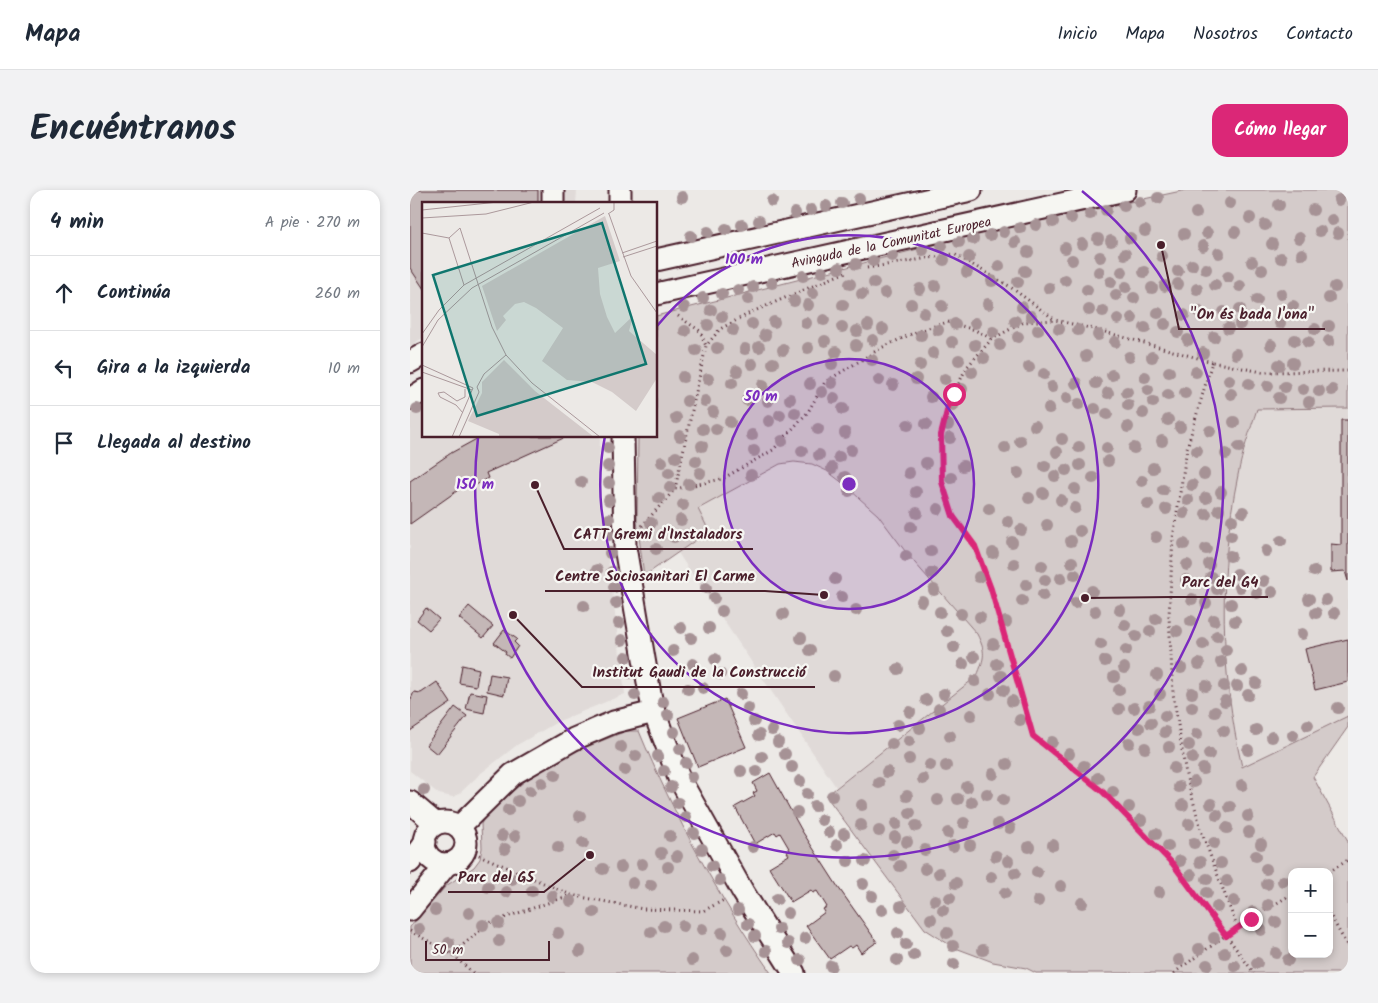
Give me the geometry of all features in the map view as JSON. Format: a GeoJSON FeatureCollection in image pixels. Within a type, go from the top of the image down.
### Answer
{"type":"FeatureCollection","features":[{"type":"Feature","properties":{"kind":"street"},"geometry":{"type":"LineString","coordinates":[[658,260],[970,190]]}},
{"type":"Feature","properties":{"kind":"street","name":"Avinguda de la Comunitat Europea"},"geometry":{"type":"LineString","coordinates":[[658,293],[1125,190]]}},
{"type":"Feature","properties":{"kind":"street"},"geometry":{"type":"LineString","coordinates":[[410,362],[422,355]]}},
{"type":"Feature","properties":{"kind":"street"},"geometry":{"type":"LineString","coordinates":[[410,399],[422,391]]}},
{"type":"Feature","properties":{"kind":"street"},"geometry":{"type":"LineString","coordinates":[[623,438],[624,547],[654,712],[679,778],[743,892],[794,973]]}},
{"type":"Feature","properties":{"kind":"street"},"geometry":{"type":"LineString","coordinates":[[459,827],[513,774],[574,739],[614,722],[654,712]]}},
{"type":"Feature","properties":{"kind":"street"},"geometry":{"type":"LineString","coordinates":[[410,802],[424,833],[427,853],[432,858],[440,863],[447,864],[455,861],[461,856],[466,842],[464,833],[459,827],[452,823],[443,822],[424,833],[410,862]]}},
{"type":"Feature","properties":{"kind":"street"},"geometry":{"type":"LineString","coordinates":[[410,910],[447,864]]}},
{"type":"Feature","properties":{"kind":"path"},"geometry":{"type":"LineString","coordinates":[[865,269],[954,254],[1009,286],[1055,320]]}},
{"type":"Feature","properties":{"kind":"path"},"geometry":{"type":"LineString","coordinates":[[624,547],[675,488],[706,346],[720,329],[752,312],[846,272],[856,270]]}},
{"type":"Feature","properties":{"kind":"path"},"geometry":{"type":"LineString","coordinates":[[678,316],[700,331],[706,346]]}},
{"type":"Feature","properties":{"kind":"path"},"geometry":{"type":"LineString","coordinates":[[1254,973],[1173,864],[1103,792],[1033,736],[991,589],[975,546],[953,516],[942,482],[941,435],[948,407],[966,368],[992,339],[1024,322],[1055,320],[1212,362],[1262,372],[1348,371]]}},
{"type":"Feature","properties":{"kind":"path"},"geometry":{"type":"LineString","coordinates":[[675,488],[722,479],[773,450],[808,412],[825,382],[881,348],[918,331],[948,322],[975,330],[992,339]]}},
{"type":"Feature","properties":{"kind":"path"},"geometry":{"type":"LineString","coordinates":[[1212,362],[1187,448],[1173,538],[1169,616],[1173,693],[1186,775],[1202,833],[1237,927]]}},
{"type":"Feature","properties":{"kind":"path"},"geometry":{"type":"LineString","coordinates":[[465,849],[572,895],[643,909],[703,911],[743,892]]}},
{"type":"Feature","properties":{"kind":"path"},"geometry":{"type":"LineString","coordinates":[[1333,869],[1348,860]]}},
{"type":"Feature","properties":{"kind":"path"},"geometry":{"type":"LineString","coordinates":[[452,954],[489,923],[572,895]]}},
{"type":"Feature","properties":{"kind":"path"},"geometry":{"type":"LineString","coordinates":[[1174,973],[1237,927],[1288,896]]}},
{"type":"Feature","properties":{"kind":"path"},"geometry":{"type":"LineString","coordinates":[[1333,920],[1348,947]]}},
{"type":"Feature","properties":{"kind":"path"},"geometry":{"type":"LineString","coordinates":[[410,931],[452,954],[473,973]]}},
{"type":"Feature","properties":{"kind":"shaded area"},"geometry":{"type":"Polygon","coordinates":[[[410,190],[577,190],[576,202],[422,202],[422,338],[410,346],[410,190]]]}},
{"type":"Feature","properties":{"kind":"shaded area"},"geometry":{"type":"Polygon","coordinates":[[[1186,190],[1348,190],[1348,408],[1257,409],[1242,458],[1232,511],[1227,548],[1224,621],[1229,695],[1242,767],[1348,716],[1348,727],[1313,777],[1348,841],[1348,973],[1036,973],[1026,968],[993,962],[953,947],[925,929],[826,796],[977,676],[982,664],[983,650],[977,634],[908,555],[878,515],[840,481],[827,471],[812,464],[794,462],[780,464],[698,509],[709,531],[644,576],[637,521],[638,438],[658,438],[658,315],[965,237],[1186,190]]]}},
{"type":"Feature","properties":{"kind":"shaded area"},"geometry":{"type":"Polygon","coordinates":[[[422,406],[422,438],[600,438],[599,487],[625,694],[559,721],[517,745],[453,797],[439,794],[410,771],[410,415],[422,406]]]}},
{"type":"Feature","properties":{"kind":"shaded area"},"geometry":{"type":"Polygon","coordinates":[[[1348,408],[1348,716],[1242,767],[1226,673],[1224,621],[1226,547],[1238,474],[1257,409],[1348,408]]]}},
{"type":"Feature","properties":{"kind":"shaded area"},"geometry":{"type":"Polygon","coordinates":[[[794,462],[812,464],[827,471],[878,515],[908,555],[977,634],[984,649],[984,661],[977,676],[836,787],[678,553],[709,531],[698,510],[780,464],[794,462]]]}},
{"type":"Feature","properties":{"kind":"shaded area"},"geometry":{"type":"Polygon","coordinates":[[[626,731],[639,731],[682,825],[733,916],[771,973],[410,973],[410,927],[446,886],[474,867],[480,859],[482,848],[481,824],[492,808],[525,781],[564,756],[626,731]]]}},
{"type":"Feature","properties":{"kind":"building"},"geometry":{"type":"Polygon","coordinates":[[[410,190],[538,190],[538,202],[422,202],[422,286],[410,268],[410,190]]]}},
{"type":"Feature","properties":{"kind":"building"},"geometry":{"type":"Polygon","coordinates":[[[1341,420],[1348,420],[1348,581],[1345,571],[1331,572],[1331,544],[1341,545],[1341,420]]]}},
{"type":"Feature","properties":{"kind":"building"},"geometry":{"type":"Polygon","coordinates":[[[478,438],[564,438],[486,473],[488,478],[474,486],[471,481],[410,524],[410,481],[451,453],[478,438]]]}},
{"type":"Feature","properties":{"kind":"building"},"geometry":{"type":"Polygon","coordinates":[[[469,606],[493,626],[483,638],[459,618],[469,606]]]}},
{"type":"Feature","properties":{"kind":"building"},"geometry":{"type":"Polygon","coordinates":[[[426,608],[439,619],[429,630],[417,620],[426,608]]]}},
{"type":"Feature","properties":{"kind":"building"},"geometry":{"type":"Polygon","coordinates":[[[504,630],[517,639],[514,642],[518,646],[510,658],[505,654],[506,652],[494,643],[504,630]]]}},
{"type":"Feature","properties":{"kind":"building"},"geometry":{"type":"Polygon","coordinates":[[[1348,639],[1348,682],[1315,690],[1305,649],[1348,639]]]}},
{"type":"Feature","properties":{"kind":"building"},"geometry":{"type":"Polygon","coordinates":[[[462,665],[479,669],[476,686],[459,683],[462,665]]]}},
{"type":"Feature","properties":{"kind":"building"},"geometry":{"type":"Polygon","coordinates":[[[490,674],[507,677],[504,695],[487,691],[490,674]]]}},
{"type":"Feature","properties":{"kind":"building"},"geometry":{"type":"Polygon","coordinates":[[[437,682],[451,703],[410,731],[410,701],[414,692],[421,693],[437,682]]]}},
{"type":"Feature","properties":{"kind":"building"},"geometry":{"type":"Polygon","coordinates":[[[470,692],[487,695],[484,713],[466,709],[470,692]]]}},
{"type":"Feature","properties":{"kind":"building"},"geometry":{"type":"Polygon","coordinates":[[[725,699],[746,747],[698,767],[678,718],[725,699]]]}},
{"type":"Feature","properties":{"kind":"building"},"geometry":{"type":"Polygon","coordinates":[[[455,707],[467,716],[437,754],[426,745],[455,707]]]}},
{"type":"Feature","properties":{"kind":"building"},"geometry":{"type":"Polygon","coordinates":[[[770,773],[802,831],[838,887],[877,942],[861,953],[856,945],[852,948],[849,946],[830,959],[806,926],[825,912],[823,909],[827,907],[817,891],[813,893],[811,890],[791,902],[769,867],[789,855],[787,852],[790,850],[780,833],[777,835],[775,832],[755,844],[735,807],[755,796],[753,793],[757,791],[753,783],[770,773]]]}},
{"type":"Feature","properties":{"kind":"place","name":"\"On és bada l'ona\""},"geometry":{"type":"Point","coordinates":[1161,245]}},
{"type":"Feature","properties":{"kind":"place","name":"CATT Gremi d'Instaladors"},"geometry":{"type":"Point","coordinates":[535,485]}},
{"type":"Feature","properties":{"kind":"place","name":"Centre Sociosanitari El Carme"},"geometry":{"type":"Point","coordinates":[824,595]}},
{"type":"Feature","properties":{"kind":"place","name":"Parc del G4"},"geometry":{"type":"Point","coordinates":[1085,598]}},
{"type":"Feature","properties":{"kind":"place","name":"Institut Gaudi de la Construcció"},"geometry":{"type":"Point","coordinates":[513,615]}},
{"type":"Feature","properties":{"kind":"place","name":"Parc del G5"},"geometry":{"type":"Point","coordinates":[590,855]}},
{"type":"Feature","properties":{"kind":"route"},"geometry":{"type":"LineString","coordinates":[[954,394],[948,407],[941,435],[942,482],[953,516],[975,546],[991,589],[1033,736],[1103,792],[1173,864],[1226,936],[1251,919]]}}]}
